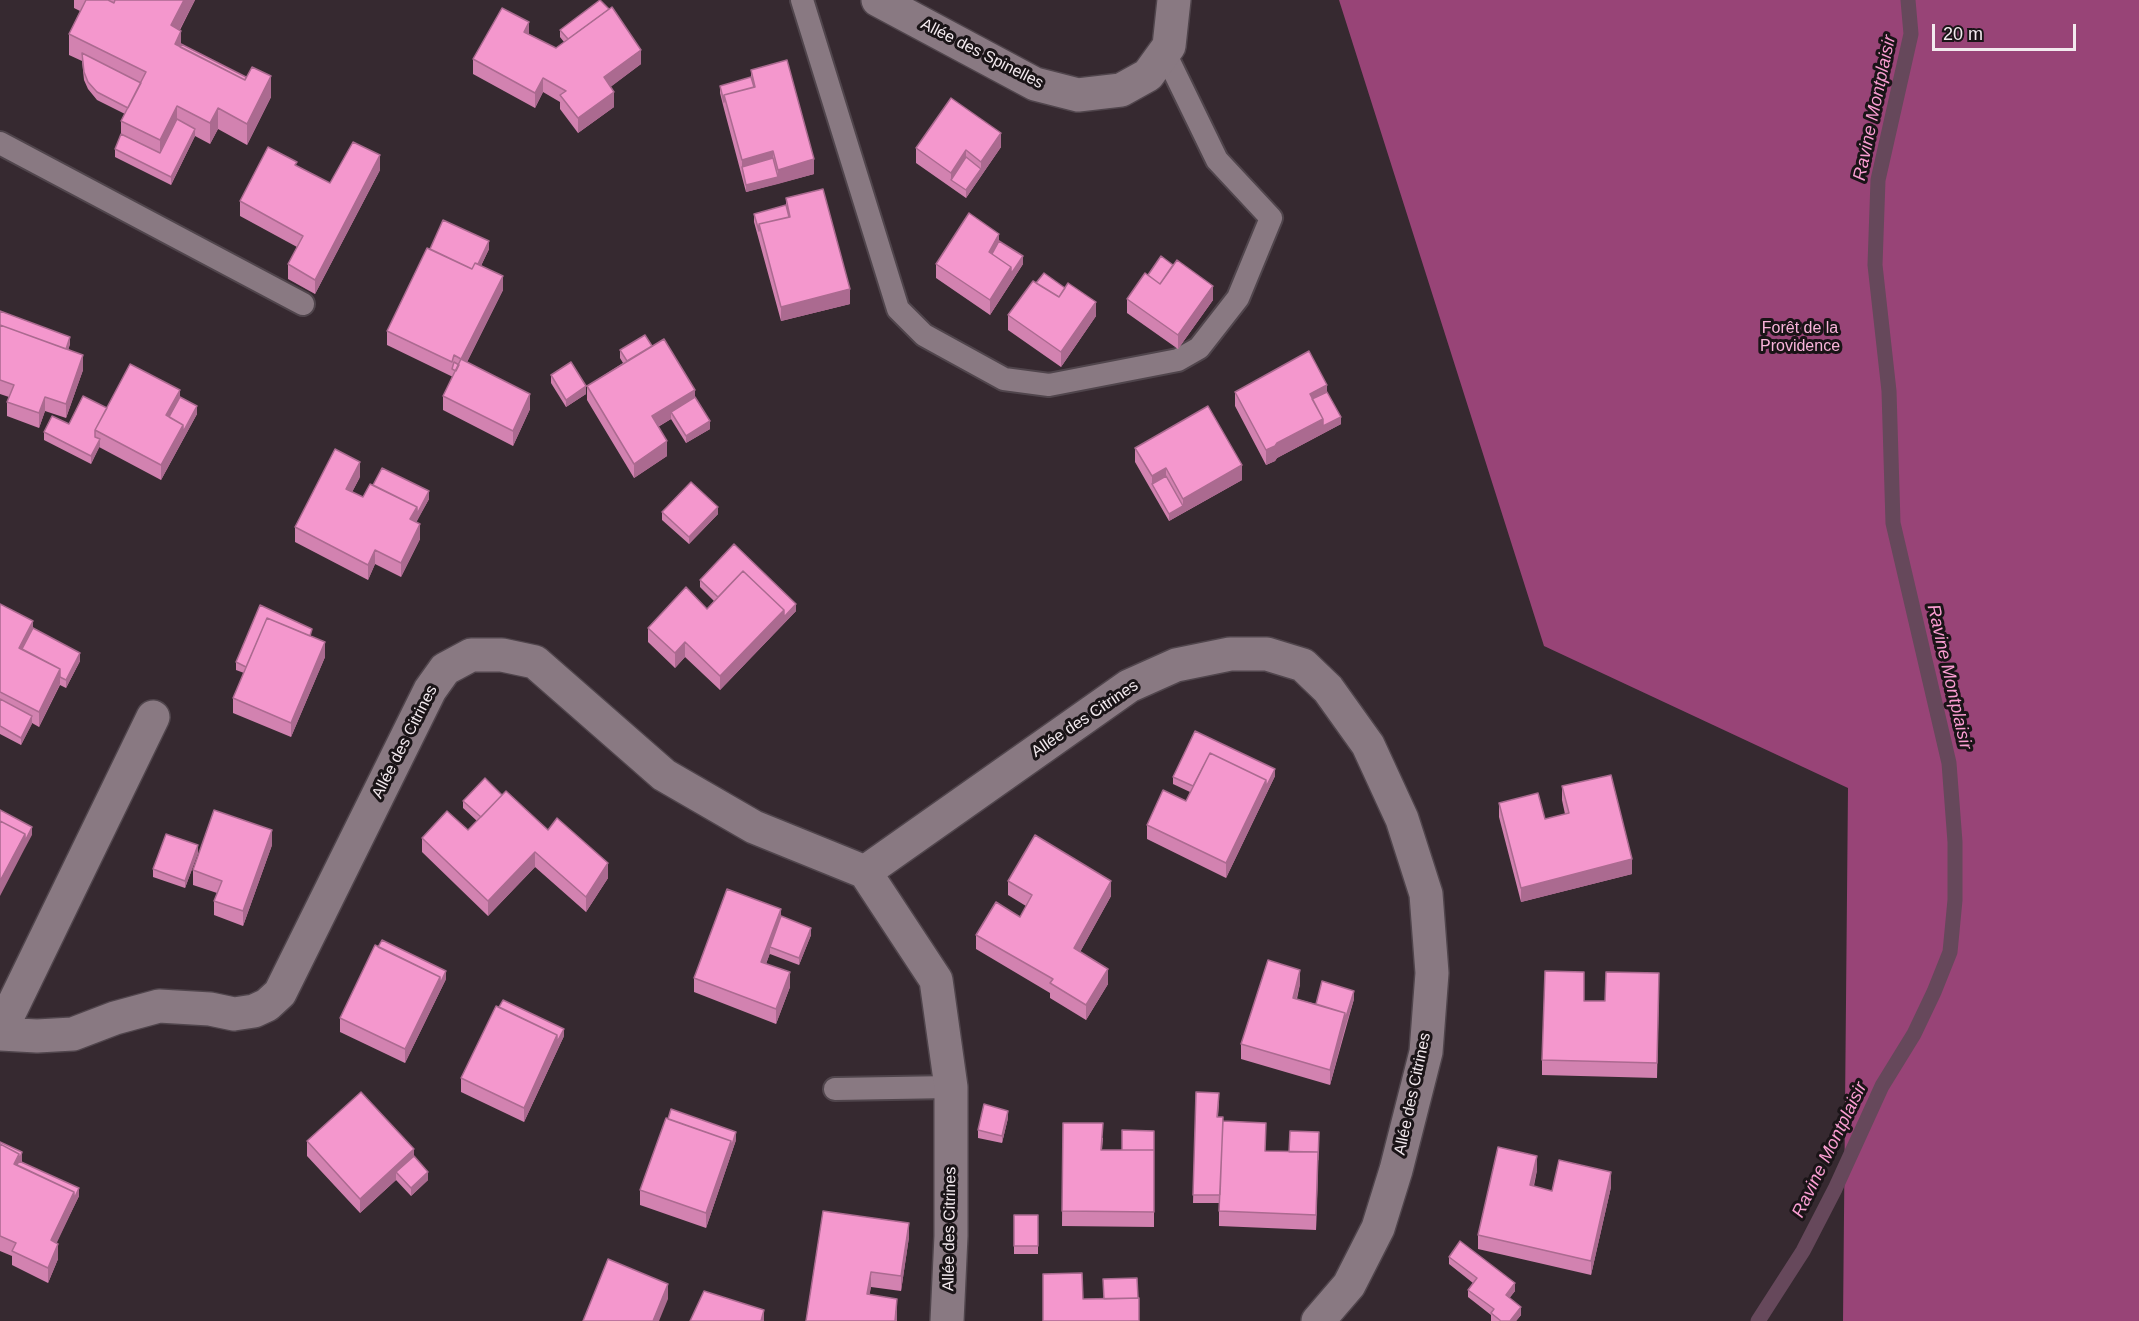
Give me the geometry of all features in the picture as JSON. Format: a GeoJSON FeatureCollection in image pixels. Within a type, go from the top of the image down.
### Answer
{"type":"FeatureCollection","features":[{"type":"Feature","properties":{"kind":"street","name":"Allée des Spinelles"},"geometry":{"type":"LineString","coordinates":[[878,0],[1035,84],[1078,95],[1121,90],[1148,75],[1169,46],[1174,0]]}},
{"type":"Feature","properties":{"kind":"street","name":"Allée des Citrines"},"geometry":{"type":"LineString","coordinates":[[864,872],[1129,686],[1176,665],[1230,654],[1267,654],[1303,665],[1328,689],[1368,745],[1402,819],[1426,894],[1432,973],[1426,1052],[1396,1170],[1378,1228],[1349,1285],[1318,1321]]}},
{"type":"Feature","properties":{"kind":"street","name":"Allée des Citrines"},"geometry":{"type":"LineString","coordinates":[[153,717],[0,1033],[73,1034],[115,1018],[159,1006],[210,1009],[234,1014],[254,1011],[267,1005],[280,993],[430,690],[445,669],[471,655],[502,655],[535,662],[664,775],[754,827],[864,872],[936,980],[951,1087],[951,1236],[947,1321]]}},
{"type":"Feature","properties":{"kind":"lane"},"geometry":{"type":"LineString","coordinates":[[802,0],[898,309],[924,335],[1004,379],[1049,385],[1178,360],[1199,348],[1238,298],[1270,218],[1217,160],[1165,52]]}},
{"type":"Feature","properties":{"kind":"lane"},"geometry":{"type":"LineString","coordinates":[[0,143],[303,304]]}},
{"type":"Feature","properties":{"kind":"lane"},"geometry":{"type":"LineString","coordinates":[[835,1089],[951,1087]]}},
{"type":"Feature","properties":{"kind":"green space","name":"Forêt de la Providence"},"geometry":{"type":"Polygon","coordinates":[[[1339,0],[2139,0],[2139,1321],[1843,1321],[1848,788],[1544,646],[1339,0]]]}},
{"type":"Feature","properties":{"kind":"building"},"geometry":{"type":"Polygon","coordinates":[[[86,0],[108,0],[114,3],[115,0],[184,0],[171,25],[181,31],[175,44],[245,80],[252,67],[271,76],[247,124],[218,108],[210,123],[177,106],[160,140],[121,121],[146,72],[69,34],[86,0]]]}},
{"type":"Feature","properties":{"kind":"building"},"geometry":{"type":"Polygon","coordinates":[[[600,0],[609,9],[568,39],[560,30],[600,0]]]}},
{"type":"Feature","properties":{"kind":"building"},"geometry":{"type":"Polygon","coordinates":[[[612,7],[641,50],[604,77],[614,92],[578,118],[560,95],[566,91],[543,78],[535,93],[473,59],[502,8],[529,22],[524,32],[556,48],[612,7]]]}},
{"type":"Feature","properties":{"kind":"building"},"geometry":{"type":"Polygon","coordinates":[[[181,44],[246,77],[245,80],[180,47],[181,44]]]}},
{"type":"Feature","properties":{"kind":"building"},"geometry":{"type":"Polygon","coordinates":[[[82,53],[141,83],[128,108],[97,92],[88,82],[84,72],[82,53]]]}},
{"type":"Feature","properties":{"kind":"building"},"geometry":{"type":"Polygon","coordinates":[[[787,60],[814,159],[778,170],[773,151],[742,160],[724,95],[755,87],[751,70],[787,60]]]}},
{"type":"Feature","properties":{"kind":"building"},"geometry":{"type":"Polygon","coordinates":[[[751,77],[754,87],[724,95],[724,102],[720,86],[751,77]]]}},
{"type":"Feature","properties":{"kind":"building"},"geometry":{"type":"Polygon","coordinates":[[[951,98],[1001,133],[981,162],[966,150],[951,173],[916,148],[951,98]]]}},
{"type":"Feature","properties":{"kind":"building"},"geometry":{"type":"Polygon","coordinates":[[[177,119],[195,129],[171,177],[115,149],[121,134],[160,153],[177,119]]]}},
{"type":"Feature","properties":{"kind":"building"},"geometry":{"type":"Polygon","coordinates":[[[353,142],[380,155],[315,280],[288,264],[303,236],[240,201],[268,147],[297,162],[295,165],[330,183],[353,142]]]}},
{"type":"Feature","properties":{"kind":"building"},"geometry":{"type":"Polygon","coordinates":[[[966,157],[981,169],[966,190],[951,180],[966,157]]]}},
{"type":"Feature","properties":{"kind":"building"},"geometry":{"type":"Polygon","coordinates":[[[773,158],[778,177],[746,185],[742,167],[773,158]]]}},
{"type":"Feature","properties":{"kind":"building"},"geometry":{"type":"Polygon","coordinates":[[[823,189],[850,289],[781,307],[759,224],[790,217],[786,198],[823,189]]]}},
{"type":"Feature","properties":{"kind":"building"},"geometry":{"type":"Polygon","coordinates":[[[786,205],[789,217],[759,224],[759,231],[754,214],[786,205]]]}},
{"type":"Feature","properties":{"kind":"building"},"geometry":{"type":"Polygon","coordinates":[[[969,213],[999,234],[989,252],[1011,267],[990,300],[936,264],[969,213]]]}},
{"type":"Feature","properties":{"kind":"building"},"geometry":{"type":"Polygon","coordinates":[[[443,220],[489,241],[478,264],[475,263],[472,269],[430,249],[443,220]]]}},
{"type":"Feature","properties":{"kind":"building"},"geometry":{"type":"Polygon","coordinates":[[[999,241],[1023,256],[1011,274],[1011,267],[992,254],[999,241]]]}},
{"type":"Feature","properties":{"kind":"building"},"geometry":{"type":"Polygon","coordinates":[[[427,248],[472,269],[475,263],[503,276],[461,359],[454,355],[452,362],[387,331],[427,248]]]}},
{"type":"Feature","properties":{"kind":"building"},"geometry":{"type":"Polygon","coordinates":[[[1161,256],[1173,265],[1160,284],[1148,275],[1161,256]]]}},
{"type":"Feature","properties":{"kind":"building"},"geometry":{"type":"Polygon","coordinates":[[[1177,260],[1213,286],[1178,335],[1127,299],[1145,273],[1160,284],[1177,260]]]}},
{"type":"Feature","properties":{"kind":"building"},"geometry":{"type":"Polygon","coordinates":[[[1044,273],[1065,288],[1059,297],[1036,283],[1044,273]]]}},
{"type":"Feature","properties":{"kind":"building"},"geometry":{"type":"Polygon","coordinates":[[[1033,281],[1059,297],[1068,283],[1096,302],[1061,352],[1008,315],[1033,281]]]}},
{"type":"Feature","properties":{"kind":"building"},"geometry":{"type":"Polygon","coordinates":[[[0,311],[70,337],[66,349],[0,325],[0,311]]]}},
{"type":"Feature","properties":{"kind":"building"},"geometry":{"type":"Polygon","coordinates":[[[0,325],[83,355],[66,404],[45,397],[39,413],[7,402],[14,385],[0,380],[0,325]]]}},
{"type":"Feature","properties":{"kind":"building"},"geometry":{"type":"Polygon","coordinates":[[[645,335],[652,346],[627,361],[620,350],[645,335]]]}},
{"type":"Feature","properties":{"kind":"building"},"geometry":{"type":"Polygon","coordinates":[[[664,339],[695,390],[652,416],[667,441],[634,464],[587,386],[664,339]]]}},
{"type":"Feature","properties":{"kind":"building"},"geometry":{"type":"Polygon","coordinates":[[[1309,351],[1327,385],[1310,394],[1323,419],[1266,450],[1235,392],[1309,351]]]}},
{"type":"Feature","properties":{"kind":"building"},"geometry":{"type":"Polygon","coordinates":[[[461,359],[530,394],[513,431],[443,396],[461,359]]]}},
{"type":"Feature","properties":{"kind":"building"},"geometry":{"type":"Polygon","coordinates":[[[454,362],[459,365],[456,371],[452,369],[454,362]]]}},
{"type":"Feature","properties":{"kind":"building"},"geometry":{"type":"Polygon","coordinates":[[[571,362],[586,386],[566,400],[551,375],[571,362]]]}},
{"type":"Feature","properties":{"kind":"building"},"geometry":{"type":"Polygon","coordinates":[[[130,364],[180,390],[166,415],[183,425],[161,465],[95,430],[130,364]]]}},
{"type":"Feature","properties":{"kind":"building"},"geometry":{"type":"Polygon","coordinates":[[[1327,392],[1341,417],[1323,426],[1323,419],[1312,399],[1327,392]]]}},
{"type":"Feature","properties":{"kind":"building"},"geometry":{"type":"Polygon","coordinates":[[[83,396],[107,408],[95,430],[95,437],[100,439],[91,456],[44,432],[52,416],[69,424],[83,396]]]}},
{"type":"Feature","properties":{"kind":"building"},"geometry":{"type":"Polygon","coordinates":[[[180,397],[197,406],[183,432],[183,425],[169,417],[180,397]]]}},
{"type":"Feature","properties":{"kind":"building"},"geometry":{"type":"Polygon","coordinates":[[[695,397],[710,421],[686,436],[671,412],[695,397]]]}},
{"type":"Feature","properties":{"kind":"building"},"geometry":{"type":"Polygon","coordinates":[[[1208,406],[1242,465],[1183,499],[1166,468],[1152,476],[1135,448],[1208,406]]]}},
{"type":"Feature","properties":{"kind":"building"},"geometry":{"type":"Polygon","coordinates":[[[335,449],[360,462],[346,489],[363,497],[370,484],[417,507],[410,519],[420,524],[401,563],[375,550],[368,565],[295,527],[335,449]]]}},
{"type":"Feature","properties":{"kind":"building"},"geometry":{"type":"Polygon","coordinates":[[[382,468],[429,491],[417,514],[417,507],[373,485],[382,468]]]}},
{"type":"Feature","properties":{"kind":"building"},"geometry":{"type":"Polygon","coordinates":[[[1166,476],[1183,506],[1169,514],[1152,484],[1166,476]]]}},
{"type":"Feature","properties":{"kind":"building"},"geometry":{"type":"Polygon","coordinates":[[[691,482],[718,507],[689,537],[662,512],[691,482]]]}},
{"type":"Feature","properties":{"kind":"building"},"geometry":{"type":"Polygon","coordinates":[[[734,544],[796,604],[784,617],[784,610],[743,571],[718,597],[700,580],[734,544]]]}},
{"type":"Feature","properties":{"kind":"building"},"geometry":{"type":"Polygon","coordinates":[[[743,571],[784,610],[720,676],[685,642],[675,653],[648,628],[686,587],[707,609],[743,571]]]}},
{"type":"Feature","properties":{"kind":"building"},"geometry":{"type":"Polygon","coordinates":[[[0,604],[33,621],[19,648],[60,669],[39,712],[0,692],[0,604]]]}},
{"type":"Feature","properties":{"kind":"building"},"geometry":{"type":"Polygon","coordinates":[[[260,605],[312,629],[310,636],[267,618],[246,667],[236,662],[260,605]]]}},
{"type":"Feature","properties":{"kind":"building"},"geometry":{"type":"Polygon","coordinates":[[[267,618],[325,642],[291,723],[233,698],[267,618]]]}},
{"type":"Feature","properties":{"kind":"building"},"geometry":{"type":"Polygon","coordinates":[[[33,628],[80,653],[66,680],[60,677],[60,669],[22,649],[33,628]]]}},
{"type":"Feature","properties":{"kind":"building"},"geometry":{"type":"Polygon","coordinates":[[[0,699],[32,716],[21,738],[0,726],[0,699]]]}},
{"type":"Feature","properties":{"kind":"building"},"geometry":{"type":"Polygon","coordinates":[[[1195,731],[1275,769],[1266,787],[1266,780],[1210,753],[1193,786],[1173,777],[1195,731]]]}},
{"type":"Feature","properties":{"kind":"building"},"geometry":{"type":"Polygon","coordinates":[[[1210,753],[1266,780],[1226,863],[1147,825],[1163,790],[1186,801],[1210,753]]]}},
{"type":"Feature","properties":{"kind":"building"},"geometry":{"type":"Polygon","coordinates":[[[1611,775],[1632,859],[1521,888],[1499,803],[1538,793],[1545,819],[1569,813],[1562,786],[1611,775]]]}},
{"type":"Feature","properties":{"kind":"building"},"geometry":{"type":"Polygon","coordinates":[[[485,778],[502,795],[481,817],[463,801],[485,778]]]}},
{"type":"Feature","properties":{"kind":"building"},"geometry":{"type":"Polygon","coordinates":[[[506,791],[548,830],[557,818],[608,863],[586,897],[535,852],[488,901],[422,838],[447,811],[468,830],[506,791]]]}},
{"type":"Feature","properties":{"kind":"building"},"geometry":{"type":"Polygon","coordinates":[[[0,810],[32,827],[25,841],[25,834],[0,821],[0,810]]]}},
{"type":"Feature","properties":{"kind":"building"},"geometry":{"type":"Polygon","coordinates":[[[214,810],[272,830],[243,911],[214,901],[222,881],[193,870],[214,810]]]}},
{"type":"Feature","properties":{"kind":"building"},"geometry":{"type":"Polygon","coordinates":[[[0,821],[25,834],[0,881],[0,821]]]}},
{"type":"Feature","properties":{"kind":"building"},"geometry":{"type":"Polygon","coordinates":[[[166,834],[198,845],[185,881],[153,869],[166,834]]]}},
{"type":"Feature","properties":{"kind":"building"},"geometry":{"type":"Polygon","coordinates":[[[1035,835],[1111,881],[1074,948],[1108,969],[1086,1005],[1050,983],[1053,979],[976,935],[996,902],[1020,917],[1032,895],[1008,881],[1035,835]]]}},
{"type":"Feature","properties":{"kind":"building"},"geometry":{"type":"Polygon","coordinates":[[[727,889],[781,909],[761,962],[790,972],[776,1009],[694,978],[727,889]]]}},
{"type":"Feature","properties":{"kind":"building"},"geometry":{"type":"Polygon","coordinates":[[[781,916],[811,928],[799,958],[770,947],[781,916]]]}},
{"type":"Feature","properties":{"kind":"building"},"geometry":{"type":"Polygon","coordinates":[[[382,940],[446,971],[440,984],[440,977],[378,947],[382,940]]]}},
{"type":"Feature","properties":{"kind":"building"},"geometry":{"type":"Polygon","coordinates":[[[375,945],[440,977],[405,1049],[340,1018],[375,945]]]}},
{"type":"Feature","properties":{"kind":"building"},"geometry":{"type":"Polygon","coordinates":[[[1268,960],[1300,970],[1293,998],[1345,1013],[1330,1070],[1241,1044],[1268,960]]]}},
{"type":"Feature","properties":{"kind":"building"},"geometry":{"type":"Polygon","coordinates":[[[1545,971],[1584,972],[1584,1001],[1605,1001],[1606,972],[1659,973],[1657,1063],[1542,1060],[1545,971]]]}},
{"type":"Feature","properties":{"kind":"building"},"geometry":{"type":"Polygon","coordinates":[[[1322,981],[1354,991],[1345,1020],[1345,1013],[1316,1004],[1322,981]]]}},
{"type":"Feature","properties":{"kind":"building"},"geometry":{"type":"Polygon","coordinates":[[[503,1000],[564,1029],[557,1042],[557,1035],[499,1007],[503,1000]]]}},
{"type":"Feature","properties":{"kind":"building"},"geometry":{"type":"Polygon","coordinates":[[[496,1006],[557,1035],[524,1108],[461,1078],[496,1006]]]}},
{"type":"Feature","properties":{"kind":"building"},"geometry":{"type":"Polygon","coordinates":[[[361,1092],[414,1149],[360,1199],[307,1141],[361,1092]]]}},
{"type":"Feature","properties":{"kind":"building"},"geometry":{"type":"Polygon","coordinates":[[[1196,1092],[1219,1093],[1217,1117],[1223,1117],[1220,1195],[1193,1195],[1196,1092]]]}},
{"type":"Feature","properties":{"kind":"building"},"geometry":{"type":"Polygon","coordinates":[[[984,1104],[1008,1111],[1002,1136],[978,1130],[984,1104]]]}},
{"type":"Feature","properties":{"kind":"building"},"geometry":{"type":"Polygon","coordinates":[[[671,1109],[736,1132],[731,1148],[731,1141],[668,1119],[671,1109]]]}},
{"type":"Feature","properties":{"kind":"building"},"geometry":{"type":"Polygon","coordinates":[[[666,1118],[731,1141],[706,1213],[640,1190],[666,1118]]]}},
{"type":"Feature","properties":{"kind":"building"},"geometry":{"type":"Polygon","coordinates":[[[1223,1121],[1266,1123],[1265,1151],[1318,1152],[1316,1215],[1219,1211],[1223,1121]]]}},
{"type":"Feature","properties":{"kind":"building"},"geometry":{"type":"Polygon","coordinates":[[[1063,1123],[1103,1123],[1101,1150],[1154,1150],[1154,1212],[1062,1211],[1063,1123]]]}},
{"type":"Feature","properties":{"kind":"building"},"geometry":{"type":"Polygon","coordinates":[[[1122,1130],[1154,1131],[1154,1150],[1122,1150],[1122,1130]]]}},
{"type":"Feature","properties":{"kind":"building"},"geometry":{"type":"Polygon","coordinates":[[[1290,1131],[1319,1132],[1318,1160],[1318,1152],[1289,1152],[1290,1131]]]}},
{"type":"Feature","properties":{"kind":"building"},"geometry":{"type":"Polygon","coordinates":[[[0,1142],[22,1152],[19,1161],[19,1154],[0,1142]]]}},
{"type":"Feature","properties":{"kind":"building"},"geometry":{"type":"Polygon","coordinates":[[[0,1144],[19,1154],[14,1164],[74,1192],[51,1240],[58,1244],[48,1268],[12,1251],[16,1243],[0,1236],[0,1144]]]}},
{"type":"Feature","properties":{"kind":"building"},"geometry":{"type":"Polygon","coordinates":[[[1498,1147],[1537,1156],[1530,1185],[1552,1191],[1559,1160],[1611,1172],[1591,1261],[1478,1235],[1498,1147]]]}},
{"type":"Feature","properties":{"kind":"building"},"geometry":{"type":"Polygon","coordinates":[[[414,1156],[428,1172],[411,1188],[396,1172],[414,1156]]]}},
{"type":"Feature","properties":{"kind":"building"},"geometry":{"type":"Polygon","coordinates":[[[19,1161],[79,1188],[74,1199],[74,1192],[17,1165],[19,1161]]]}},
{"type":"Feature","properties":{"kind":"building"},"geometry":{"type":"Polygon","coordinates":[[[823,1211],[909,1223],[901,1276],[871,1272],[867,1294],[897,1299],[895,1321],[806,1321],[823,1211]]]}},
{"type":"Feature","properties":{"kind":"building"},"geometry":{"type":"Polygon","coordinates":[[[1014,1215],[1038,1215],[1038,1246],[1014,1246],[1014,1215]]]}},
{"type":"Feature","properties":{"kind":"building"},"geometry":{"type":"Polygon","coordinates":[[[1460,1241],[1515,1283],[1506,1295],[1521,1307],[1510,1321],[1501,1321],[1491,1313],[1494,1309],[1468,1290],[1477,1278],[1449,1257],[1460,1241]]]}},
{"type":"Feature","properties":{"kind":"building"},"geometry":{"type":"Polygon","coordinates":[[[608,1259],[668,1284],[653,1321],[583,1321],[608,1259]]]}},
{"type":"Feature","properties":{"kind":"building"},"geometry":{"type":"Polygon","coordinates":[[[1082,1273],[1083,1299],[1139,1298],[1139,1321],[1043,1321],[1043,1274],[1082,1273]]]}},
{"type":"Feature","properties":{"kind":"building"},"geometry":{"type":"Polygon","coordinates":[[[1137,1278],[1138,1298],[1104,1299],[1103,1279],[1137,1278]]]}},
{"type":"Feature","properties":{"kind":"building"},"geometry":{"type":"Polygon","coordinates":[[[704,1291],[764,1310],[761,1321],[690,1321],[704,1291]]]}},
{"type":"Feature","properties":{"kind":"waterway","name":"Ravine Montplaisir"},"geometry":{"type":"LineString","coordinates":[[1758,1321],[1803,1251],[1835,1189],[1882,1086],[1914,1034],[1950,952],[1955,900],[1955,842],[1949,763],[1893,523],[1889,391],[1875,265],[1878,180],[1911,34],[1908,0]]}}]}
